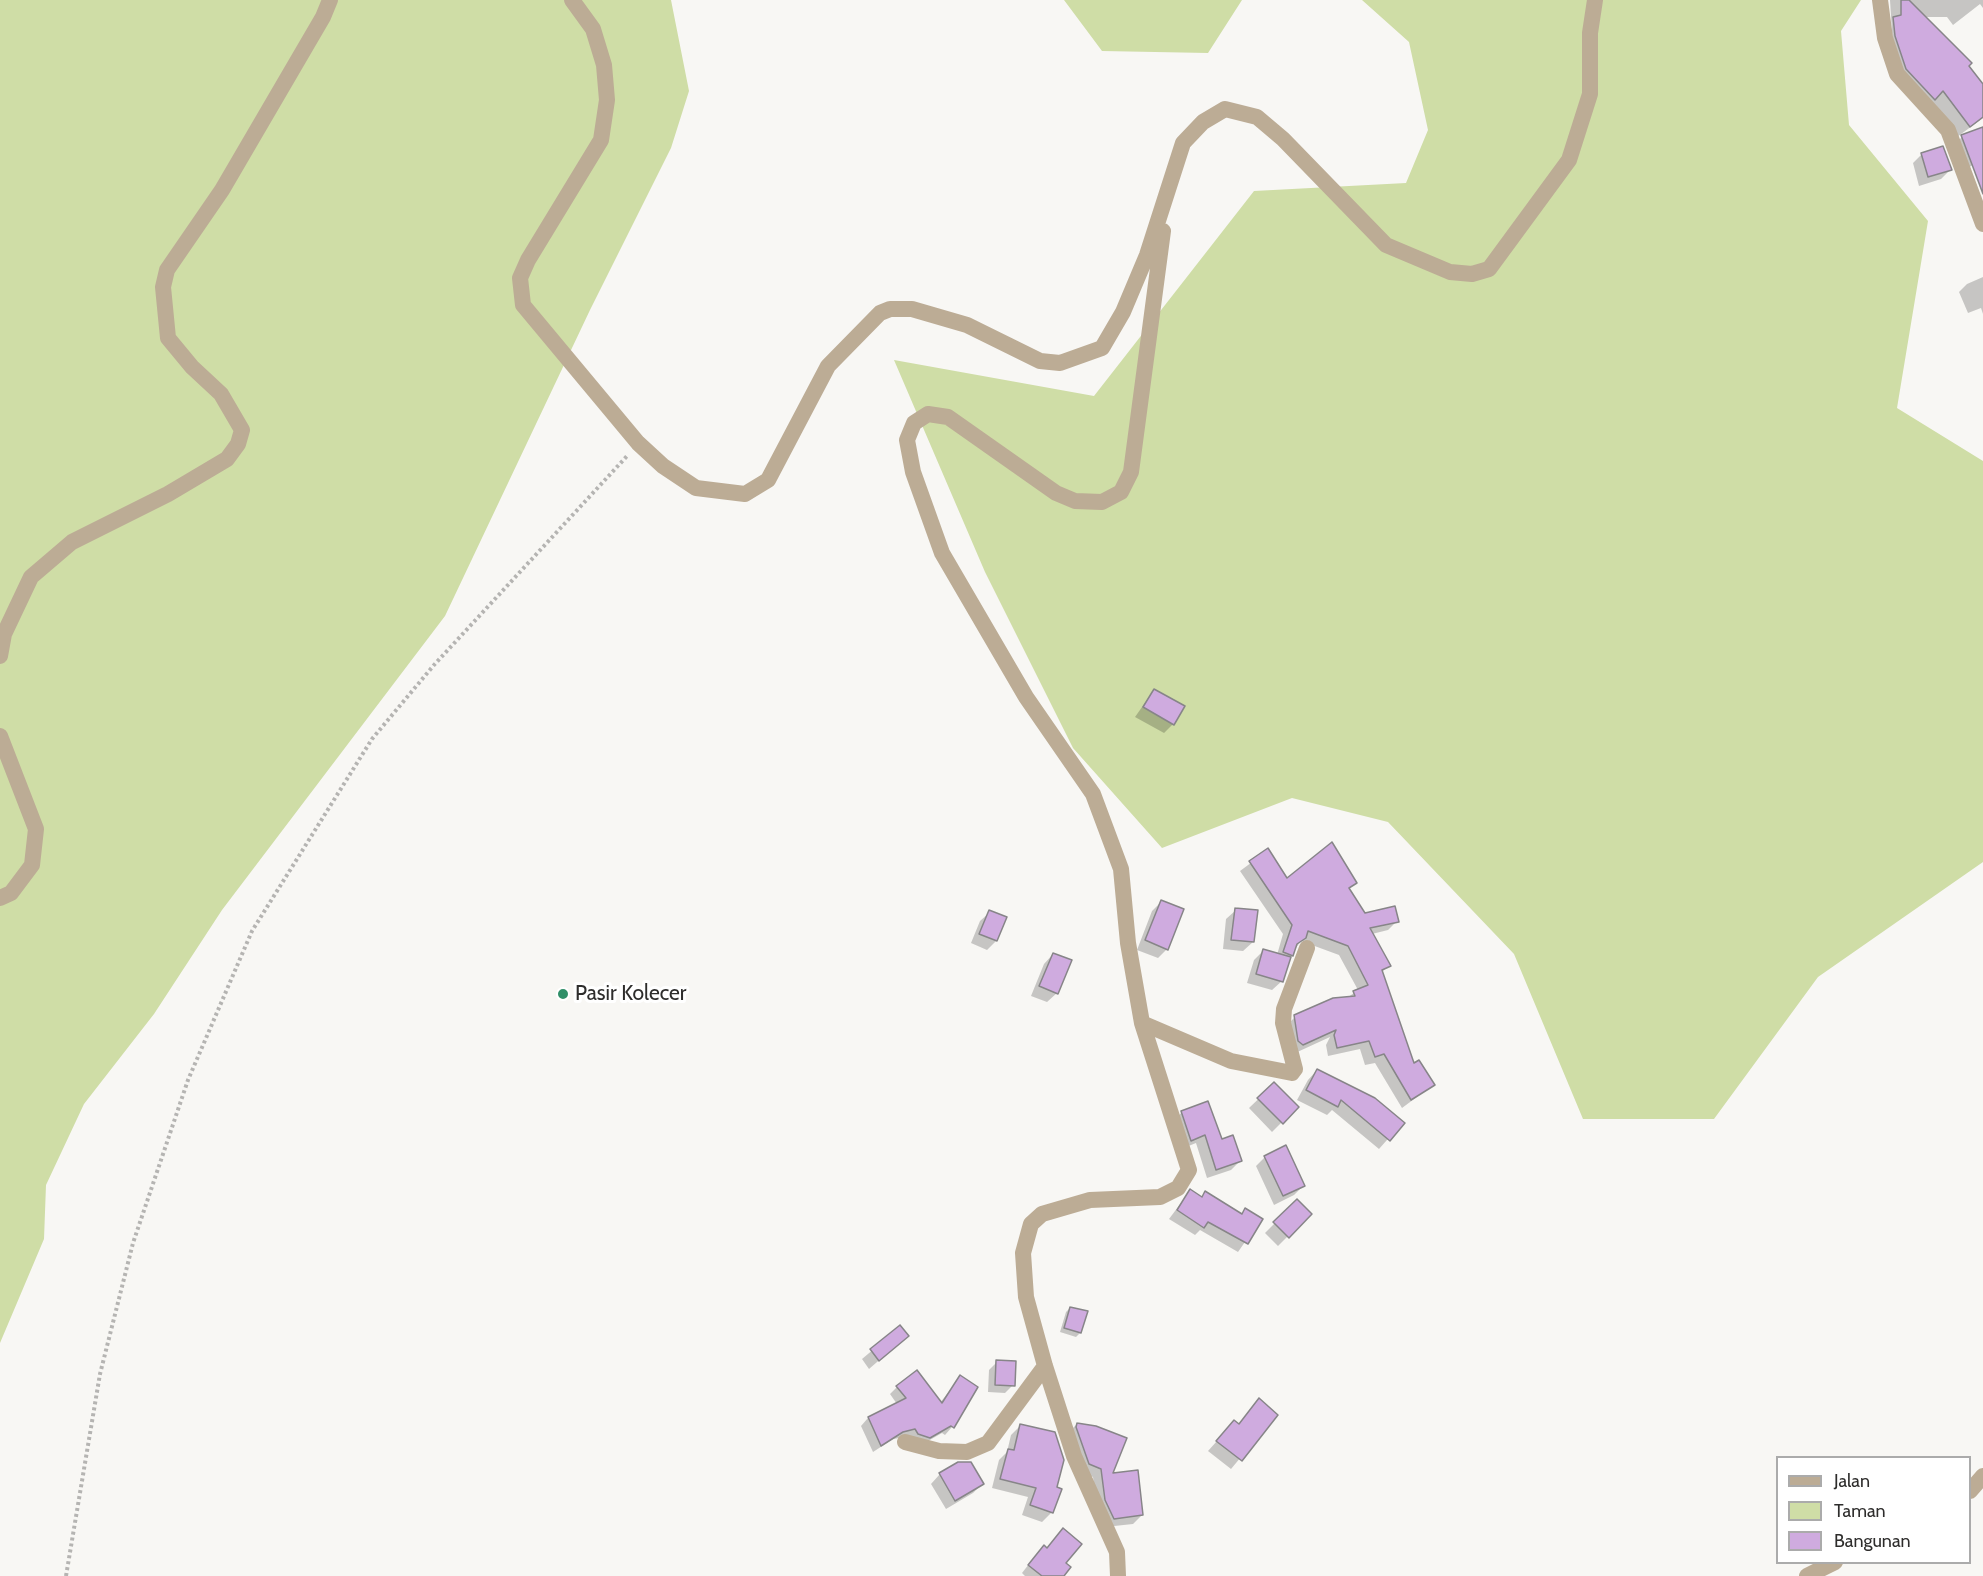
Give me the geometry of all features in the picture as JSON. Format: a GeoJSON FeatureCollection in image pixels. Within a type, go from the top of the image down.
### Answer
{"type":"FeatureCollection","features":[{"type":"Feature","properties":{"kind":"street"},"geometry":{"type":"LineString","coordinates":[[0,656],[4,634],[31,577],[72,542],[168,494],[227,459],[238,444],[242,430],[221,394],[192,368],[168,338],[163,287],[167,270],[222,190],[323,17],[330,0]]}},
{"type":"Feature","properties":{"kind":"street"},"geometry":{"type":"LineString","coordinates":[[572,0],[593,30],[604,65],[606,110],[601,140],[520,278],[523,305],[639,443],[663,466],[696,488],[745,494],[768,480],[828,366],[880,313],[890,309],[912,309],[968,325],[1040,362],[1060,363],[1102,348],[1123,312],[1143,265],[1168,194],[1183,142],[1203,122],[1225,109],[1257,117],[1283,139],[1386,245],[1450,272],[1472,274],[1489,269],[1569,160],[1590,94],[1590,33],[1595,0]]}},
{"type":"Feature","properties":{"kind":"street"},"geometry":{"type":"LineString","coordinates":[[1880,0],[1885,38],[1897,74],[1948,130],[1983,224]]}},
{"type":"Feature","properties":{"kind":"street"},"geometry":{"type":"LineString","coordinates":[[1118,1576],[1117,1552],[1074,1456],[1045,1366],[1026,1297],[1023,1253],[1031,1224],[1042,1214],[1090,1200],[1160,1197],[1178,1188],[1189,1170],[1142,1023],[1128,943],[1121,869],[1093,794],[1026,697],[942,553],[913,472],[907,440],[914,423],[928,414],[948,417],[1056,493],[1075,501],[1102,502],[1121,492],[1131,472],[1168,194]]}},
{"type":"Feature","properties":{"kind":"street"},"geometry":{"type":"LineString","coordinates":[[0,736],[36,829],[32,865],[11,893],[0,898]]}},
{"type":"Feature","properties":{"kind":"street"},"geometry":{"type":"LineString","coordinates":[[1142,1023],[1231,1061],[1292,1073],[1295,1069],[1283,1023],[1284,1009],[1307,948]]}},
{"type":"Feature","properties":{"kind":"street"},"geometry":{"type":"LineString","coordinates":[[906,1442],[939,1451],[967,1452],[988,1443],[1045,1366]]}},
{"type":"Feature","properties":{"kind":"street"},"geometry":{"type":"LineString","coordinates":[[1971,1490],[1983,1476]]}},
{"type":"Feature","properties":{"kind":"street"},"geometry":{"type":"LineString","coordinates":[[1807,1576],[1833,1564]]}},
{"type":"Feature","properties":{"kind":"path"},"geometry":{"type":"LineString","coordinates":[[66,1576],[100,1374],[133,1243],[188,1080],[252,931],[372,738],[434,665],[639,443]]}},
{"type":"Feature","properties":{"kind":"green space"},"geometry":{"type":"Polygon","coordinates":[[[0,0],[671,0],[689,91],[671,148],[590,310],[445,616],[222,910],[154,1014],[84,1104],[46,1185],[44,1239],[0,1343],[0,0]]]}},
{"type":"Feature","properties":{"kind":"green space"},"geometry":{"type":"Polygon","coordinates":[[[1064,0],[1242,0],[1208,53],[1102,51],[1064,0]]]}},
{"type":"Feature","properties":{"kind":"green space"},"geometry":{"type":"Polygon","coordinates":[[[1362,0],[1861,0],[1841,31],[1849,125],[1928,221],[1897,408],[1983,461],[1983,862],[1818,977],[1714,1119],[1583,1119],[1514,954],[1388,822],[1292,798],[1162,848],[1073,748],[985,572],[894,360],[1094,396],[1254,191],[1406,183],[1428,130],[1409,42],[1362,0]]]}},
{"type":"Feature","properties":{"kind":"building"},"geometry":{"type":"Polygon","coordinates":[[[1901,0],[1909,0],[1972,63],[1969,66],[1983,84],[1983,117],[1970,127],[1943,91],[1935,100],[1906,69],[1895,36],[1893,17],[1901,15],[1901,0]]]}},
{"type":"Feature","properties":{"kind":"building"},"geometry":{"type":"Polygon","coordinates":[[[1983,127],[1983,194],[1961,135],[1983,127]]]}},
{"type":"Feature","properties":{"kind":"building"},"geometry":{"type":"Polygon","coordinates":[[[1943,146],[1952,170],[1928,177],[1921,153],[1943,146]]]}},
{"type":"Feature","properties":{"kind":"building"},"geometry":{"type":"Polygon","coordinates":[[[1154,689],[1185,706],[1174,725],[1143,707],[1154,689]]]}},
{"type":"Feature","properties":{"kind":"building"},"geometry":{"type":"Polygon","coordinates":[[[1332,842],[1357,883],[1349,888],[1365,913],[1395,906],[1399,922],[1370,928],[1391,966],[1382,970],[1414,1063],[1419,1060],[1435,1085],[1411,1100],[1384,1054],[1375,1057],[1369,1041],[1337,1048],[1334,1035],[1336,1030],[1303,1045],[1298,1041],[1294,1015],[1333,998],[1355,996],[1353,991],[1368,985],[1348,946],[1308,931],[1306,938],[1297,944],[1293,956],[1283,952],[1292,925],[1249,861],[1268,848],[1287,878],[1332,842]]]}},
{"type":"Feature","properties":{"kind":"building"},"geometry":{"type":"Polygon","coordinates":[[[1161,900],[1184,909],[1168,950],[1145,940],[1161,900]]]}},
{"type":"Feature","properties":{"kind":"building"},"geometry":{"type":"Polygon","coordinates":[[[1235,908],[1258,910],[1254,942],[1231,940],[1235,908]]]}},
{"type":"Feature","properties":{"kind":"building"},"geometry":{"type":"Polygon","coordinates":[[[989,910],[1007,917],[997,941],[979,934],[989,910]]]}},
{"type":"Feature","properties":{"kind":"building"},"geometry":{"type":"Polygon","coordinates":[[[1263,949],[1291,957],[1283,982],[1256,974],[1263,949]]]}},
{"type":"Feature","properties":{"kind":"building"},"geometry":{"type":"Polygon","coordinates":[[[1053,953],[1072,960],[1058,994],[1039,986],[1053,953]]]}},
{"type":"Feature","properties":{"kind":"building"},"geometry":{"type":"Polygon","coordinates":[[[1317,1069],[1375,1098],[1405,1123],[1390,1141],[1341,1100],[1338,1107],[1306,1090],[1317,1069]]]}},
{"type":"Feature","properties":{"kind":"building"},"geometry":{"type":"Polygon","coordinates":[[[1274,1082],[1299,1107],[1283,1124],[1257,1098],[1274,1082]]]}},
{"type":"Feature","properties":{"kind":"building"},"geometry":{"type":"Polygon","coordinates":[[[1208,1101],[1222,1139],[1233,1135],[1242,1161],[1216,1170],[1205,1135],[1191,1141],[1181,1111],[1208,1101]]]}},
{"type":"Feature","properties":{"kind":"building"},"geometry":{"type":"Polygon","coordinates":[[[1286,1145],[1305,1186],[1283,1196],[1264,1156],[1286,1145]]]}},
{"type":"Feature","properties":{"kind":"building"},"geometry":{"type":"Polygon","coordinates":[[[1190,1189],[1202,1197],[1205,1191],[1242,1214],[1245,1208],[1263,1219],[1248,1244],[1208,1222],[1204,1228],[1177,1210],[1190,1189]]]}},
{"type":"Feature","properties":{"kind":"building"},"geometry":{"type":"Polygon","coordinates":[[[1297,1199],[1312,1214],[1289,1238],[1273,1222],[1297,1199]]]}},
{"type":"Feature","properties":{"kind":"building"},"geometry":{"type":"Polygon","coordinates":[[[1070,1307],[1088,1311],[1081,1333],[1064,1328],[1070,1307]]]}},
{"type":"Feature","properties":{"kind":"building"},"geometry":{"type":"Polygon","coordinates":[[[900,1325],[909,1336],[879,1361],[870,1349],[900,1325]]]}},
{"type":"Feature","properties":{"kind":"building"},"geometry":{"type":"Polygon","coordinates":[[[996,1360],[1016,1361],[1015,1386],[995,1385],[996,1360]]]}},
{"type":"Feature","properties":{"kind":"building"},"geometry":{"type":"Polygon","coordinates":[[[917,1370],[942,1403],[960,1375],[978,1387],[954,1428],[951,1426],[930,1438],[918,1434],[915,1429],[903,1432],[881,1446],[868,1417],[906,1398],[896,1386],[917,1370]]]}},
{"type":"Feature","properties":{"kind":"building"},"geometry":{"type":"Polygon","coordinates":[[[1259,1398],[1278,1415],[1242,1461],[1216,1441],[1234,1420],[1239,1424],[1259,1398]]]}},
{"type":"Feature","properties":{"kind":"building"},"geometry":{"type":"Polygon","coordinates":[[[1077,1423],[1096,1426],[1127,1438],[1113,1473],[1138,1470],[1143,1515],[1114,1519],[1105,1500],[1101,1469],[1089,1464],[1076,1427],[1077,1423]]]}},
{"type":"Feature","properties":{"kind":"building"},"geometry":{"type":"Polygon","coordinates":[[[1020,1424],[1055,1432],[1064,1460],[1057,1487],[1062,1489],[1053,1513],[1030,1505],[1036,1488],[1000,1479],[1008,1449],[1014,1450],[1020,1424]]]}},
{"type":"Feature","properties":{"kind":"building"},"geometry":{"type":"Polygon","coordinates":[[[958,1462],[971,1462],[984,1484],[955,1501],[939,1473],[958,1462]]]}},
{"type":"Feature","properties":{"kind":"building"},"geometry":{"type":"Polygon","coordinates":[[[1063,1528],[1082,1544],[1066,1563],[1071,1567],[1064,1576],[1042,1576],[1028,1565],[1044,1545],[1047,1548],[1063,1528]]]}},
{"type":"Feature","properties":{"kind":"place","name":"Pasir Kolecer"},"geometry":{"type":"Point","coordinates":[563,994]}}]}
